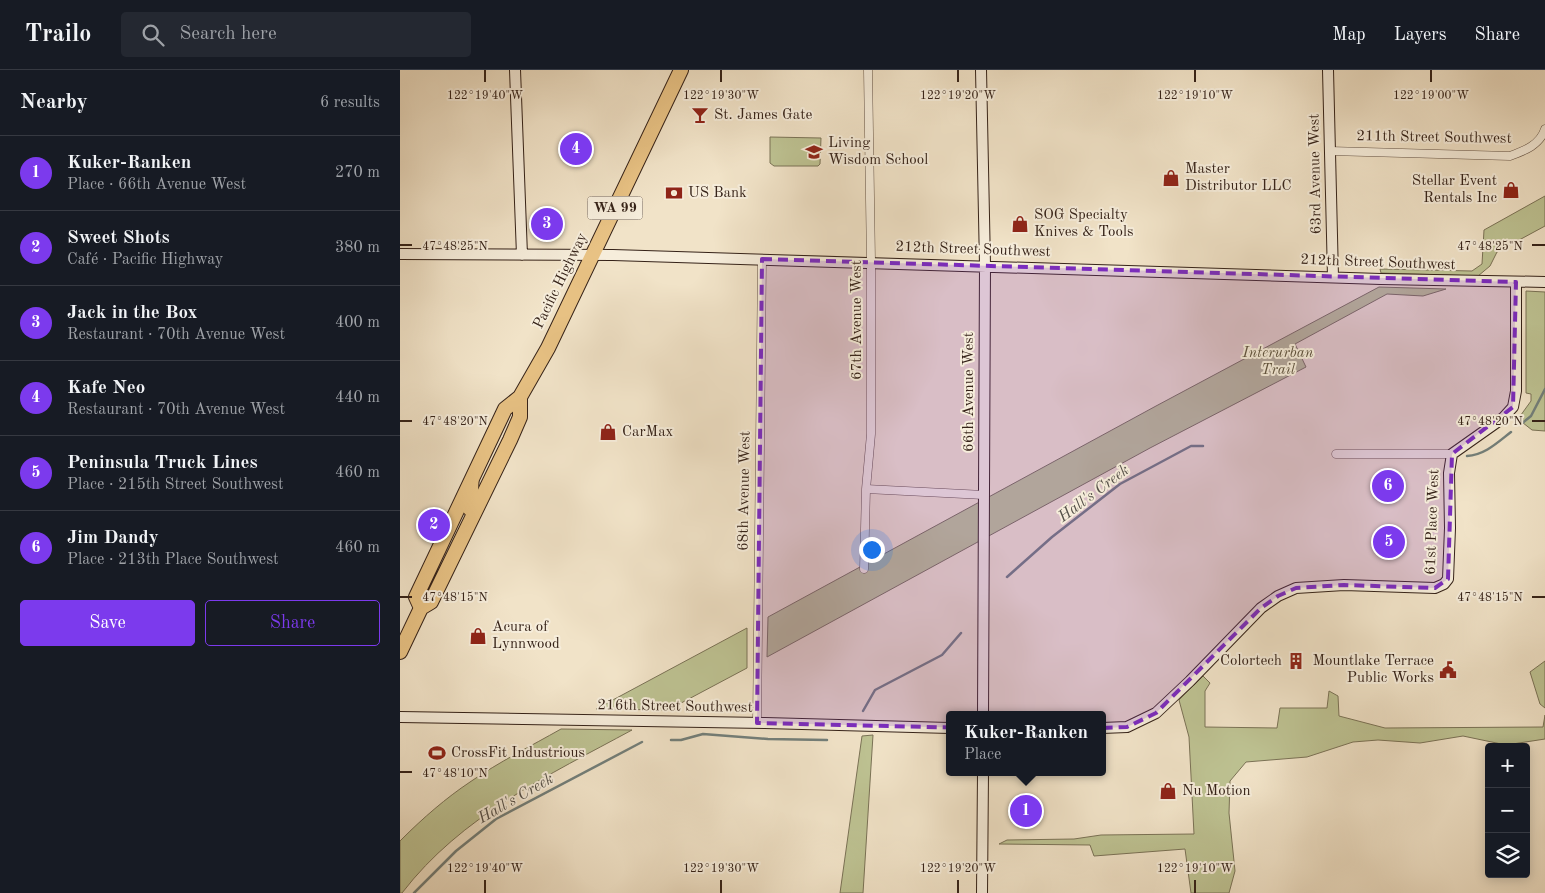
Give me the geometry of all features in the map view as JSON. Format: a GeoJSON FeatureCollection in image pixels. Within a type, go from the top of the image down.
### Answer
{"type":"FeatureCollection","features":[{"type":"Feature","properties":{"kind":"highway","name":"Pacific Highway"},"geometry":{"type":"LineString","coordinates":[[422,608],[416,597],[504,409],[520,397],[548,348],[681,70]]}},
{"type":"Feature","properties":{"kind":"highway","name":"Pacific Highway"},"geometry":{"type":"LineString","coordinates":[[400,652],[422,608],[431,602],[520,417],[520,397]]}},
{"type":"Feature","properties":{"kind":"main road"},"geometry":{"type":"LineString","coordinates":[[515,70],[522,255]]}},
{"type":"Feature","properties":{"kind":"main road","name":"66th Avenue West"},"geometry":{"type":"LineString","coordinates":[[981,70],[985,265],[983,711]]}},
{"type":"Feature","properties":{"kind":"main road","name":"63rd Avenue West"},"geometry":{"type":"LineString","coordinates":[[1328,70],[1333,277]]}},
{"type":"Feature","properties":{"kind":"main road","name":"212th Street Southwest"},"geometry":{"type":"LineString","coordinates":[[400,254],[592,255],[762,259],[1545,282]]}},
{"type":"Feature","properties":{"kind":"main road","name":"61st Place West"},"geometry":{"type":"LineString","coordinates":[[1106,728],[1127,727],[1156,713],[1261,608],[1278,596],[1296,588],[1344,584],[1435,588],[1444,584],[1448,579],[1450,528],[1449,474],[1452,454],[1503,418],[1513,407],[1516,391],[1516,282]]}},
{"type":"Feature","properties":{"kind":"main road"},"geometry":{"type":"LineString","coordinates":[[473,477],[472,499],[468,507],[469,511],[473,514]]}},
{"type":"Feature","properties":{"kind":"main road","name":"216th Street Southwest"},"geometry":{"type":"LineString","coordinates":[[400,717],[946,728]]}},
{"type":"Feature","properties":{"kind":"main road"},"geometry":{"type":"LineString","coordinates":[[982,893],[983,776]]}},
{"type":"Feature","properties":{"kind":"street","name":"67th Avenue West"},"geometry":{"type":"LineString","coordinates":[[864,569],[866,489],[871,434],[868,70]]}},
{"type":"Feature","properties":{"kind":"street","name":"211th Street Southwest"},"geometry":{"type":"LineString","coordinates":[[1330,151],[1510,156],[1525,151],[1536,143],[1544,134],[1545,129]]}},
{"type":"Feature","properties":{"kind":"street","name":"68th Avenue West"},"geometry":{"type":"LineString","coordinates":[[757,723],[762,259]]}},
{"type":"Feature","properties":{"kind":"street"},"geometry":{"type":"LineString","coordinates":[[1336,454],[1452,454]]}},
{"type":"Feature","properties":{"kind":"street"},"geometry":{"type":"LineString","coordinates":[[866,489],[984,495]]}},
{"type":"Feature","properties":{"kind":"highlighted area"},"geometry":{"type":"Polygon","coordinates":[[[762,259],[1516,282],[1513,407],[1452,454],[1448,579],[1435,588],[1344,585],[1296,588],[1278,596],[1261,608],[1156,713],[1127,727],[1056,730],[757,723],[762,259]]]}},
{"type":"Feature","properties":{"kind":"green space"},"geometry":{"type":"Polygon","coordinates":[[[770,137],[821,138],[820,164],[818,166],[774,166],[770,163],[770,137]]]}},
{"type":"Feature","properties":{"kind":"green space"},"geometry":{"type":"Polygon","coordinates":[[[1545,196],[1545,226],[1497,252],[1490,266],[1478,276],[1381,273],[1380,269],[1472,271],[1482,264],[1484,230],[1545,196]]]}},
{"type":"Feature","properties":{"kind":"green space","name":"Interurban Trail"},"geometry":{"type":"Polygon","coordinates":[[[1379,287],[1446,289],[1423,296],[1387,294],[1295,344],[1306,367],[1150,448],[767,657],[768,617],[1379,287]]]}},
{"type":"Feature","properties":{"kind":"green space"},"geometry":{"type":"Polygon","coordinates":[[[1526,291],[1545,292],[1545,431],[1532,430],[1518,419],[1531,401],[1531,394],[1526,393],[1526,291]]]}},
{"type":"Feature","properties":{"kind":"green space"},"geometry":{"type":"Polygon","coordinates":[[[747,628],[747,668],[668,710],[596,709],[747,628]]]}},
{"type":"Feature","properties":{"kind":"green space"},"geometry":{"type":"Polygon","coordinates":[[[1545,661],[1545,708],[1540,704],[1530,672],[1545,661]]]}},
{"type":"Feature","properties":{"kind":"green space"},"geometry":{"type":"Polygon","coordinates":[[[1203,676],[1210,683],[1205,691],[1205,727],[1277,728],[1280,708],[1327,708],[1329,691],[1338,696],[1339,716],[1385,728],[1543,727],[1545,715],[1545,739],[1519,743],[1496,743],[1463,736],[1420,743],[1378,740],[1353,742],[1307,757],[1246,762],[1230,781],[1229,813],[1235,871],[1229,893],[1191,893],[1185,849],[1094,856],[1090,845],[999,844],[1007,840],[1074,839],[1101,835],[1194,834],[1189,737],[1179,700],[1203,676]]]}},
{"type":"Feature","properties":{"kind":"green space"},"geometry":{"type":"Polygon","coordinates":[[[561,729],[632,730],[538,781],[479,819],[451,841],[400,893],[400,841],[418,823],[461,788],[561,729]]]}},
{"type":"Feature","properties":{"kind":"green space"},"geometry":{"type":"Polygon","coordinates":[[[873,735],[863,893],[840,893],[862,736],[873,735]]]}},
{"type":"Feature","properties":{"kind":"waterway","name":"Hall's Creek"},"geometry":{"type":"LineString","coordinates":[[1520,425],[1531,416],[1545,389]]}},
{"type":"Feature","properties":{"kind":"waterway","name":"Hall's Creek"},"geometry":{"type":"LineString","coordinates":[[1467,456],[1485,451],[1511,432]]}},
{"type":"Feature","properties":{"kind":"waterway","name":"Hall's Creek"},"geometry":{"type":"LineString","coordinates":[[1007,577],[1052,537],[1120,484],[1191,446],[1203,446]]}},
{"type":"Feature","properties":{"kind":"waterway","name":"Hall's Creek"},"geometry":{"type":"LineString","coordinates":[[863,711],[875,690],[942,655],[961,633]]}},
{"type":"Feature","properties":{"kind":"waterway","name":"Hall's Creek"},"geometry":{"type":"LineString","coordinates":[[671,740],[681,740],[703,734],[768,739],[827,740]]}},
{"type":"Feature","properties":{"kind":"waterway","name":"Hall's Creek"},"geometry":{"type":"LineString","coordinates":[[414,893],[456,851],[496,819],[642,742]]}},
{"type":"Feature","properties":{"kind":"place","name":"St. James Gate"},"geometry":{"type":"Point","coordinates":[700,115]}},
{"type":"Feature","properties":{"kind":"place","name":"Kafe Neo"},"geometry":{"type":"Point","coordinates":[576,149]}},
{"type":"Feature","properties":{"kind":"place","name":"Living Wisdom School"},"geometry":{"type":"Point","coordinates":[814,152]}},
{"type":"Feature","properties":{"kind":"place","name":"Master Distributor LLC"},"geometry":{"type":"Point","coordinates":[1171,178]}},
{"type":"Feature","properties":{"kind":"place","name":"Stellar Event Rentals Inc"},"geometry":{"type":"Point","coordinates":[1511,190]}},
{"type":"Feature","properties":{"kind":"place","name":"US Bank"},"geometry":{"type":"Point","coordinates":[674,193]}},
{"type":"Feature","properties":{"kind":"place","name":"Jack in the Box"},"geometry":{"type":"Point","coordinates":[547,224]}},
{"type":"Feature","properties":{"kind":"place","name":"SOG Specialty Knives & Tools"},"geometry":{"type":"Point","coordinates":[1020,224]}},
{"type":"Feature","properties":{"kind":"place","name":"CarMax"},"geometry":{"type":"Point","coordinates":[608,432]}},
{"type":"Feature","properties":{"kind":"place","name":"Jim Dandy"},"geometry":{"type":"Point","coordinates":[1388,486]}},
{"type":"Feature","properties":{"kind":"place","name":"Sweet Shots"},"geometry":{"type":"Point","coordinates":[434,525]}},
{"type":"Feature","properties":{"kind":"place","name":"Peninsula Truck Lines"},"geometry":{"type":"Point","coordinates":[1389,542]}},
{"type":"Feature","properties":{"kind":"place","name":"Acura of Lynnwood"},"geometry":{"type":"Point","coordinates":[478,636]}},
{"type":"Feature","properties":{"kind":"place","name":"Colortech"},"geometry":{"type":"Point","coordinates":[1296,661]}},
{"type":"Feature","properties":{"kind":"place","name":"Mountlake Terrace Public Works"},"geometry":{"type":"Point","coordinates":[1448,670]}},
{"type":"Feature","properties":{"kind":"place","name":"CrossFit Industrious"},"geometry":{"type":"Point","coordinates":[437,753]}},
{"type":"Feature","properties":{"kind":"place","name":"Nu Motion"},"geometry":{"type":"Point","coordinates":[1168,791]}},
{"type":"Feature","properties":{"kind":"place","name":"Kuker-Ranken"},"geometry":{"type":"Point","coordinates":[1026,811]}}]}
